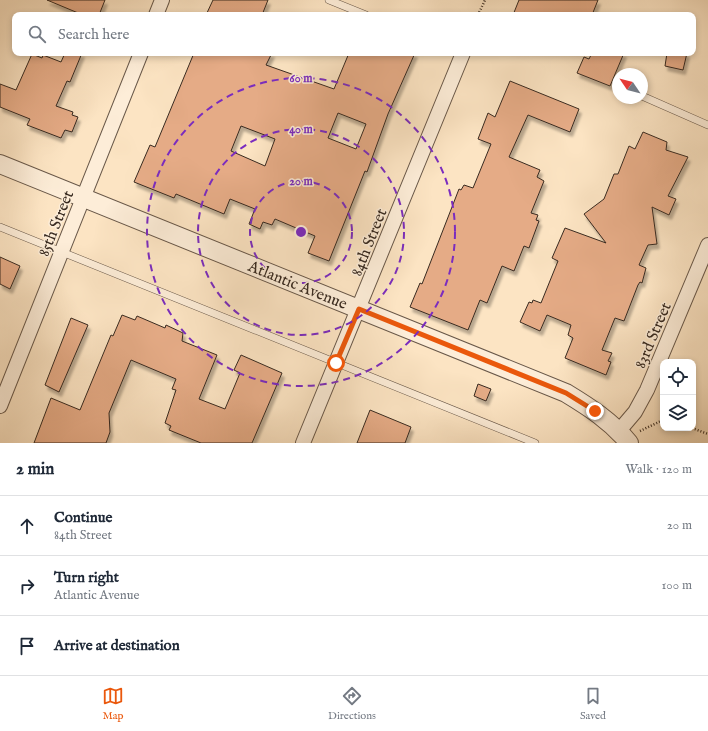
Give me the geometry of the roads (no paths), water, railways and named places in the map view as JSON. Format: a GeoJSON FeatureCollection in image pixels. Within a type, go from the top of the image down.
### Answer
{"type":"FeatureCollection","features":[{"type":"Feature","properties":{"kind":"street"},"geometry":{"type":"LineString","coordinates":[[157,12],[162,0]]}},
{"type":"Feature","properties":{"kind":"street","name":"85th Street"},"geometry":{"type":"LineString","coordinates":[[0,406],[140,56]]}},
{"type":"Feature","properties":{"kind":"street","name":"84th Street"},"geometry":{"type":"LineString","coordinates":[[303,443],[359,309],[461,56]]}},
{"type":"Feature","properties":{"kind":"street","name":"Atlantic Avenue"},"geometry":{"type":"LineString","coordinates":[[0,164],[566,393],[595,411],[624,438]]}},
{"type":"Feature","properties":{"kind":"street","name":"83rd Street"},"geometry":{"type":"LineString","coordinates":[[624,438],[635,412],[647,390],[708,245]]}},
{"type":"Feature","properties":{"kind":"lane"},"geometry":{"type":"LineString","coordinates":[[329,0],[359,12]]}},
{"type":"Feature","properties":{"kind":"lane"},"geometry":{"type":"LineString","coordinates":[[648,99],[708,124]]}},
{"type":"Feature","properties":{"kind":"lane"},"geometry":{"type":"LineString","coordinates":[[0,227],[535,443]]}}]}
